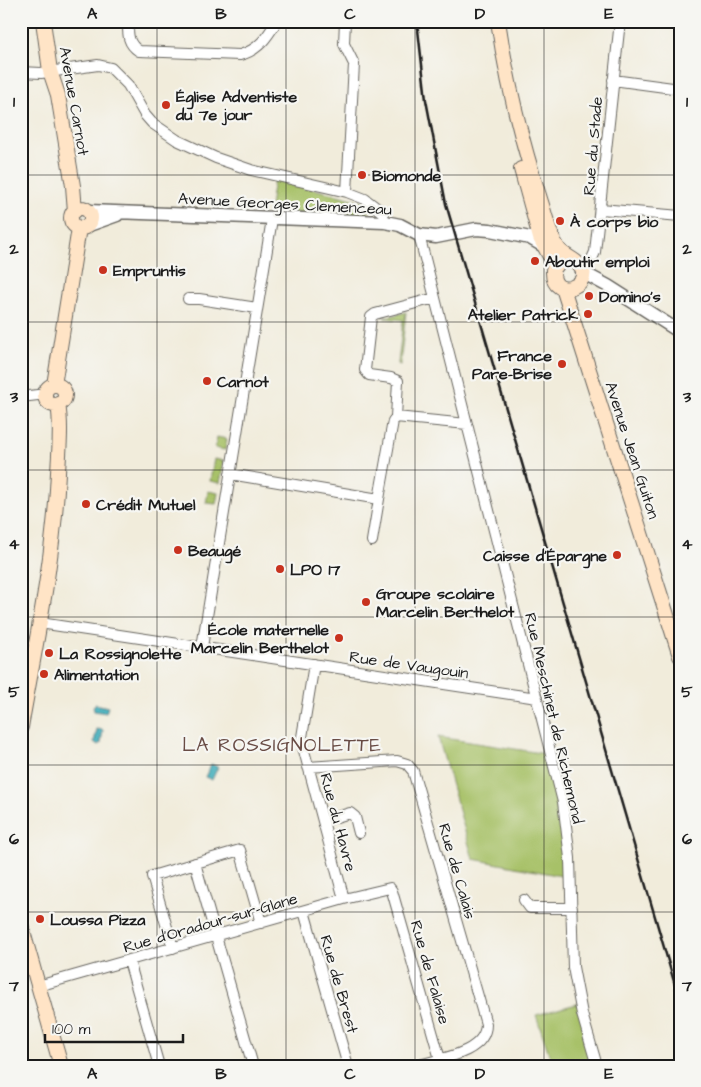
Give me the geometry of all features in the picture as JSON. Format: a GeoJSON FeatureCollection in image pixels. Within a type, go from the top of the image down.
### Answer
{"type":"FeatureCollection","features":[{"type":"Feature","properties":{"kind":"main road","name":"Avenue Carnot"},"geometry":{"type":"LineString","coordinates":[[43,21],[50,71],[58,95],[73,186],[83,217],[50,390]]}},
{"type":"Feature","properties":{"kind":"main road","name":"Avenue Jean Guiton"},"geometry":{"type":"LineString","coordinates":[[490,21],[504,99],[541,239],[555,266],[553,270],[554,279],[559,286],[574,275]]}},
{"type":"Feature","properties":{"kind":"main road","name":"Avenue Jean Guiton"},"geometry":{"type":"LineString","coordinates":[[498,21],[516,118],[532,174],[541,239]]}},
{"type":"Feature","properties":{"kind":"main road","name":"Avenue Jean Guiton"},"geometry":{"type":"LineString","coordinates":[[541,239],[558,248],[574,275],[571,311],[680,656]]}},
{"type":"Feature","properties":{"kind":"main road"},"geometry":{"type":"LineString","coordinates":[[555,266],[563,260],[574,275]]}},
{"type":"Feature","properties":{"kind":"main road"},"geometry":{"type":"LineString","coordinates":[[22,720],[40,623],[55,520],[59,434],[58,404],[49,402],[50,390]]}},
{"type":"Feature","properties":{"kind":"main road"},"geometry":{"type":"LineString","coordinates":[[21,925],[61,1066]]}},
{"type":"Feature","properties":{"kind":"street"},"geometry":{"type":"LineString","coordinates":[[128,21],[128,38],[134,48],[139,51],[240,55],[247,53],[265,40],[277,21]]}},
{"type":"Feature","properties":{"kind":"street"},"geometry":{"type":"LineString","coordinates":[[344,21],[344,44],[354,64],[347,192]]}},
{"type":"Feature","properties":{"kind":"street","name":"Rue du Stade"},"geometry":{"type":"LineString","coordinates":[[574,275],[591,261],[595,252],[620,21]]}},
{"type":"Feature","properties":{"kind":"street"},"geometry":{"type":"LineString","coordinates":[[21,72],[98,66],[111,68],[128,84],[145,115],[152,123],[177,140],[216,158],[251,170],[347,192],[365,199],[382,212],[385,222]]}},
{"type":"Feature","properties":{"kind":"street"},"geometry":{"type":"LineString","coordinates":[[613,80],[680,88]]}},
{"type":"Feature","properties":{"kind":"street"},"geometry":{"type":"LineString","coordinates":[[601,209],[680,216]]}},
{"type":"Feature","properties":{"kind":"street","name":"Avenue Georges Clemenceau"},"geometry":{"type":"LineString","coordinates":[[83,217],[124,213],[385,222],[400,225],[420,235],[436,237],[482,229],[541,239]]}},
{"type":"Feature","properties":{"kind":"street"},"geometry":{"type":"LineString","coordinates":[[202,647],[272,219]]}},
{"type":"Feature","properties":{"kind":"street","name":"Rue Meschinet de Richemond"},"geometry":{"type":"LineString","coordinates":[[420,235],[563,802],[570,858],[573,967],[582,1014],[597,1066]]}},
{"type":"Feature","properties":{"kind":"street"},"geometry":{"type":"LineString","coordinates":[[574,275],[596,280],[608,286],[680,332]]}},
{"type":"Feature","properties":{"kind":"street"},"geometry":{"type":"LineString","coordinates":[[188,298],[199,298],[257,308]]}},
{"type":"Feature","properties":{"kind":"street"},"geometry":{"type":"LineString","coordinates":[[372,541],[393,421],[396,417],[398,381],[392,378],[368,375],[365,370],[371,317],[375,314],[435,298]]}},
{"type":"Feature","properties":{"kind":"street"},"geometry":{"type":"LineString","coordinates":[[21,397],[32,397],[50,390]]}},
{"type":"Feature","properties":{"kind":"street"},"geometry":{"type":"LineString","coordinates":[[396,417],[467,424]]}},
{"type":"Feature","properties":{"kind":"street"},"geometry":{"type":"LineString","coordinates":[[230,474],[379,499]]}},
{"type":"Feature","properties":{"kind":"street","name":"Rue de Vaugouin"},"geometry":{"type":"LineString","coordinates":[[40,623],[537,698]]}},
{"type":"Feature","properties":{"kind":"street","name":"Rue du Havre"},"geometry":{"type":"LineString","coordinates":[[314,664],[302,738],[308,767],[344,899]]}},
{"type":"Feature","properties":{"kind":"street","name":"Rue de Calais"},"geometry":{"type":"LineString","coordinates":[[308,767],[397,761],[407,764],[413,771],[486,1024],[484,1035],[474,1047],[441,1062],[415,1066]]}},
{"type":"Feature","properties":{"kind":"street"},"geometry":{"type":"LineString","coordinates":[[323,821],[350,813],[355,817],[359,833]]}},
{"type":"Feature","properties":{"kind":"street"},"geometry":{"type":"LineString","coordinates":[[173,948],[152,876],[240,850],[261,923]]}},
{"type":"Feature","properties":{"kind":"street"},"geometry":{"type":"LineString","coordinates":[[195,863],[253,1066]]}},
{"type":"Feature","properties":{"kind":"street","name":"Rue de Falaise"},"geometry":{"type":"LineString","coordinates":[[390,888],[441,1062]]}},
{"type":"Feature","properties":{"kind":"street","name":"Rue d'Oradour-sur-Glane"},"geometry":{"type":"LineString","coordinates":[[38,986],[344,899],[390,888]]}},
{"type":"Feature","properties":{"kind":"street"},"geometry":{"type":"LineString","coordinates":[[524,900],[530,908],[572,908]]}},
{"type":"Feature","properties":{"kind":"street","name":"Rue de Brest"},"geometry":{"type":"LineString","coordinates":[[304,911],[348,1066]]}},
{"type":"Feature","properties":{"kind":"street"},"geometry":{"type":"LineString","coordinates":[[129,961],[159,1066]]}},
{"type":"Feature","properties":{"kind":"green space"},"geometry":{"type":"Polygon","coordinates":[[[274,179],[361,201],[370,209],[366,215],[269,213],[274,179]]]}},
{"type":"Feature","properties":{"kind":"green space"},"geometry":{"type":"Polygon","coordinates":[[[406,312],[400,365],[398,364],[403,320],[384,318],[406,312]]]}},
{"type":"Feature","properties":{"kind":"green space"},"geometry":{"type":"Polygon","coordinates":[[[217,437],[227,439],[225,450],[215,448],[217,437]]]}},
{"type":"Feature","properties":{"kind":"green space"},"geometry":{"type":"Polygon","coordinates":[[[214,459],[224,461],[220,483],[210,481],[214,459]]]}},
{"type":"Feature","properties":{"kind":"green space"},"geometry":{"type":"Polygon","coordinates":[[[208,491],[218,493],[216,504],[206,503],[208,491]]]}},
{"type":"Feature","properties":{"kind":"green space"},"geometry":{"type":"Polygon","coordinates":[[[438,737],[547,754],[559,806],[567,877],[473,859],[438,737]]]}},
{"type":"Feature","properties":{"kind":"green space"},"geometry":{"type":"Polygon","coordinates":[[[580,1003],[594,1066],[553,1066],[536,1015],[580,1003]]]}},
{"type":"Feature","properties":{"kind":"water"},"geometry":{"type":"Polygon","coordinates":[[[95,704],[108,707],[106,713],[94,711],[93,706],[95,704]]]}},
{"type":"Feature","properties":{"kind":"water"},"geometry":{"type":"Polygon","coordinates":[[[97,729],[103,730],[101,743],[98,745],[94,742],[97,729]]]}},
{"type":"Feature","properties":{"kind":"water"},"geometry":{"type":"Polygon","coordinates":[[[211,764],[218,767],[212,780],[205,777],[211,764]]]}},
{"type":"Feature","properties":{"kind":"railway"},"geometry":{"type":"LineString","coordinates":[[417,21],[426,100],[446,204],[680,1002]]}},
{"type":"Feature","properties":{"kind":"place","name":"Église Adventiste du 7e jour"},"geometry":{"type":"Point","coordinates":[166,105]}},
{"type":"Feature","properties":{"kind":"place","name":"Biomonde"},"geometry":{"type":"Point","coordinates":[362,175]}},
{"type":"Feature","properties":{"kind":"place","name":"À corps bio"},"geometry":{"type":"Point","coordinates":[560,221]}},
{"type":"Feature","properties":{"kind":"place","name":"Aboutir emploi"},"geometry":{"type":"Point","coordinates":[535,261]}},
{"type":"Feature","properties":{"kind":"place","name":"Empruntis"},"geometry":{"type":"Point","coordinates":[103,270]}},
{"type":"Feature","properties":{"kind":"place","name":"Domino's"},"geometry":{"type":"Point","coordinates":[589,296]}},
{"type":"Feature","properties":{"kind":"place","name":"Atelier Patrick"},"geometry":{"type":"Point","coordinates":[588,314]}},
{"type":"Feature","properties":{"kind":"place","name":"France Pare-Brise"},"geometry":{"type":"Point","coordinates":[562,364]}},
{"type":"Feature","properties":{"kind":"place","name":"Carnot"},"geometry":{"type":"Point","coordinates":[207,381]}},
{"type":"Feature","properties":{"kind":"place","name":"Crédit Mutuel"},"geometry":{"type":"Point","coordinates":[86,504]}},
{"type":"Feature","properties":{"kind":"place","name":"Beaugé"},"geometry":{"type":"Point","coordinates":[178,550]}},
{"type":"Feature","properties":{"kind":"place","name":"Caisse d'Épargne"},"geometry":{"type":"Point","coordinates":[617,555]}},
{"type":"Feature","properties":{"kind":"place","name":"LPO 17"},"geometry":{"type":"Point","coordinates":[280,569]}},
{"type":"Feature","properties":{"kind":"place","name":"Groupe scolaire Marcelin Berthelot"},"geometry":{"type":"Point","coordinates":[366,602]}},
{"type":"Feature","properties":{"kind":"place","name":"École maternelle Marcelin Berthelot"},"geometry":{"type":"Point","coordinates":[339,638]}},
{"type":"Feature","properties":{"kind":"place","name":"La Rossignolette"},"geometry":{"type":"Point","coordinates":[49,653]}},
{"type":"Feature","properties":{"kind":"place","name":"Alimentation"},"geometry":{"type":"Point","coordinates":[44,674]}},
{"type":"Feature","properties":{"kind":"place","name":"Loussa Pizza"},"geometry":{"type":"Point","coordinates":[40,919]}},
{"type":"Feature","properties":{"kind":"district","name":"LA ROSSIGNOLETTE"},"geometry":{"type":"Point","coordinates":[282,744]}}]}
